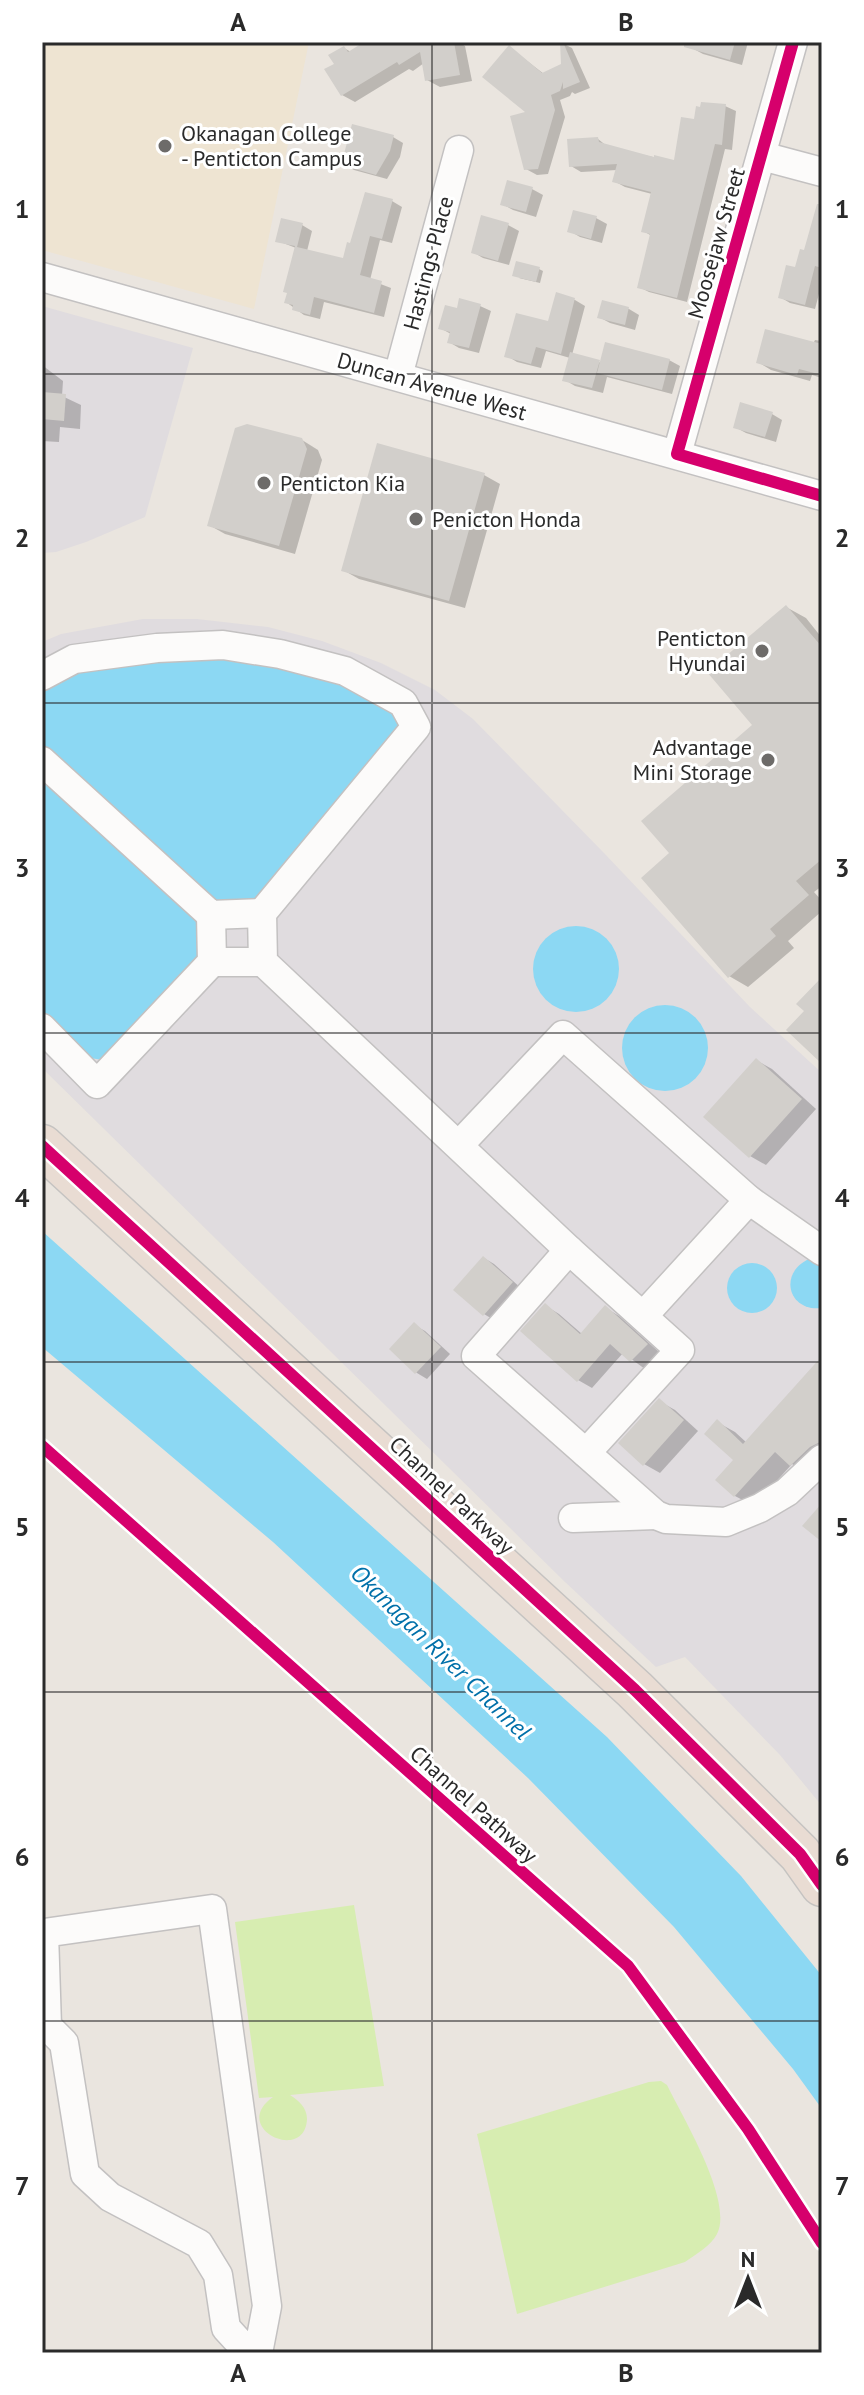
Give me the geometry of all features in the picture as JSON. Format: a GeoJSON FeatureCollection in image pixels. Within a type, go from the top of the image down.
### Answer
{"type":"FeatureCollection","features":[{"type":"Feature","properties":{"kind":"highway","name":"Channel Parkway"},"geometry":{"type":"LineString","coordinates":[[42,1146],[635,1690],[800,1854],[822,1885]]}},
{"type":"Feature","properties":{"kind":"street","name":"Moosejaw Street"},"geometry":{"type":"LineString","coordinates":[[677,454],[793,42]]}},
{"type":"Feature","properties":{"kind":"street","name":"Hastings Place"},"geometry":{"type":"LineString","coordinates":[[398,376],[459,150]]}},
{"type":"Feature","properties":{"kind":"street"},"geometry":{"type":"LineString","coordinates":[[762,156],[822,172]]}},
{"type":"Feature","properties":{"kind":"street","name":"Duncan Avenue West"},"geometry":{"type":"LineString","coordinates":[[42,277],[822,496]]}},
{"type":"Feature","properties":{"kind":"street"},"geometry":{"type":"LineString","coordinates":[[42,676],[74,659],[157,648],[223,645],[280,654],[345,671],[403,703],[416,727],[262,913],[263,962]]}},
{"type":"Feature","properties":{"kind":"street"},"geometry":{"type":"LineString","coordinates":[[42,761],[211,915],[262,913]]}},
{"type":"Feature","properties":{"kind":"street"},"geometry":{"type":"LineString","coordinates":[[42,1028],[97,1084],[212,962],[211,915]]}},
{"type":"Feature","properties":{"kind":"street"},"geometry":{"type":"LineString","coordinates":[[212,962],[263,962],[569,1250],[680,1350],[586,1453]]}},
{"type":"Feature","properties":{"kind":"street"},"geometry":{"type":"LineString","coordinates":[[459,1145],[563,1035],[749,1200],[822,1251]]}},
{"type":"Feature","properties":{"kind":"street"},"geometry":{"type":"LineString","coordinates":[[643,1316],[749,1200]]}},
{"type":"Feature","properties":{"kind":"street"},"geometry":{"type":"LineString","coordinates":[[569,1250],[476,1356],[656,1515],[666,1519],[726,1522],[760,1508],[787,1492],[822,1459]]}},
{"type":"Feature","properties":{"kind":"street"},"geometry":{"type":"LineString","coordinates":[[573,1518],[656,1515]]}},
{"type":"Feature","properties":{"kind":"street"},"geometry":{"type":"LineString","coordinates":[[249,2353],[226,2328],[218,2275],[199,2244],[110,2197],[85,2174],[64,2043],[47,2026],[44,1933],[212,1909],[267,2306],[258,2353]]}},
{"type":"Feature","properties":{"kind":"shaded area","name":"Okanagan College - Penticton Campus"},"geometry":{"type":"Polygon","coordinates":[[[42,42],[309,42],[254,309],[42,250],[42,42]]]}},
{"type":"Feature","properties":{"kind":"shaded area"},"geometry":{"type":"Polygon","coordinates":[[[42,306],[193,348],[145,517],[86,542],[56,552],[42,553],[42,306]]]}},
{"type":"Feature","properties":{"kind":"shaded area"},"geometry":{"type":"Polygon","coordinates":[[[143,619],[197,619],[268,627],[322,641],[381,663],[435,690],[473,719],[750,1007],[822,1073],[822,1806],[780,1755],[685,1657],[656,1667],[565,1582],[42,1068],[42,642],[61,634],[143,619]]]}},
{"type":"Feature","properties":{"kind":"green space"},"geometry":{"type":"Polygon","coordinates":[[[354,1905],[384,2086],[290,2095],[299,2102],[307,2119],[303,2132],[295,2139],[284,2140],[264,2129],[259,2120],[262,2109],[273,2097],[259,2098],[235,1922],[354,1905]]]}},
{"type":"Feature","properties":{"kind":"green space"},"geometry":{"type":"Polygon","coordinates":[[[661,2081],[667,2085],[684,2117],[713,2181],[720,2219],[717,2234],[703,2250],[685,2262],[517,2314],[477,2134],[661,2081]]]}},
{"type":"Feature","properties":{"kind":"water"},"geometry":{"type":"Polygon","coordinates":[[[186,655],[288,664],[381,699],[399,716],[399,727],[253,902],[220,908],[42,748],[42,690],[80,669],[186,655]]]}},
{"type":"Feature","properties":{"kind":"water"},"geometry":{"type":"Polygon","coordinates":[[[42,780],[200,920],[202,953],[109,1061],[84,1057],[42,1013],[42,780]]]}},
{"type":"Feature","properties":{"kind":"water"},"geometry":{"type":"Polygon","coordinates":[[[576,926],[592,930],[606,939],[615,953],[619,969],[615,985],[606,999],[592,1008],[576,1012],[560,1008],[546,999],[537,985],[533,969],[537,953],[546,939],[560,930],[576,926]]]}},
{"type":"Feature","properties":{"kind":"water"},"geometry":{"type":"Polygon","coordinates":[[[665,1005],[681,1009],[695,1018],[704,1032],[708,1048],[704,1064],[695,1078],[681,1087],[665,1091],[649,1087],[635,1078],[626,1064],[622,1048],[626,1032],[635,1018],[649,1009],[665,1005]]]}},
{"type":"Feature","properties":{"kind":"water","name":"Okanagan River Channel"},"geometry":{"type":"Polygon","coordinates":[[[42,1231],[607,1737],[741,1876],[822,1976],[822,2109],[793,2069],[674,1927],[528,1778],[273,1542],[42,1347],[42,1231]]]}},
{"type":"Feature","properties":{"kind":"water"},"geometry":{"type":"Polygon","coordinates":[[[809,1259],[822,1259],[822,1308],[801,1304],[791,1290],[793,1273],[809,1259]]]}},
{"type":"Feature","properties":{"kind":"water"},"geometry":{"type":"Polygon","coordinates":[[[752,1263],[770,1270],[777,1288],[770,1306],[752,1313],[734,1306],[727,1288],[734,1270],[752,1263]]]}},
{"type":"Feature","properties":{"kind":"building"},"geometry":{"type":"Polygon","coordinates":[[[364,42],[454,42],[460,75],[425,81],[420,52],[399,65],[397,62],[341,96],[324,69],[334,64],[328,55],[344,46],[348,52],[364,42]]]}},
{"type":"Feature","properties":{"kind":"building"},"geometry":{"type":"Polygon","coordinates":[[[560,42],[563,42],[580,82],[563,89],[563,82],[560,91],[551,95],[555,110],[538,169],[524,170],[510,116],[525,112],[482,77],[509,45],[542,73],[561,64],[560,42]]]}},
{"type":"Feature","properties":{"kind":"building"},"geometry":{"type":"Polygon","coordinates":[[[684,42],[735,42],[730,60],[684,47],[684,42]]]}},
{"type":"Feature","properties":{"kind":"building"},"geometry":{"type":"Polygon","coordinates":[[[701,102],[726,104],[722,145],[715,144],[677,298],[637,288],[650,234],[641,232],[651,192],[612,182],[617,164],[569,167],[567,139],[598,137],[599,142],[674,160],[681,117],[694,119],[696,106],[700,107],[701,102]]]}},
{"type":"Feature","properties":{"kind":"building"},"geometry":{"type":"Polygon","coordinates":[[[352,124],[394,135],[390,151],[376,175],[341,165],[352,124]]]}},
{"type":"Feature","properties":{"kind":"building"},"geometry":{"type":"Polygon","coordinates":[[[507,180],[533,187],[526,212],[500,205],[507,180]]]}},
{"type":"Feature","properties":{"kind":"building"},"geometry":{"type":"Polygon","coordinates":[[[365,192],[393,199],[382,239],[370,236],[360,275],[382,281],[374,313],[314,297],[310,315],[292,310],[293,305],[284,303],[287,293],[283,292],[295,246],[275,242],[281,218],[303,223],[297,247],[343,258],[365,192]]]}},
{"type":"Feature","properties":{"kind":"building"},"geometry":{"type":"Polygon","coordinates":[[[817,204],[822,204],[822,268],[815,266],[805,305],[778,298],[786,265],[795,267],[800,249],[804,250],[817,204]]]}},
{"type":"Feature","properties":{"kind":"building"},"geometry":{"type":"Polygon","coordinates":[[[573,210],[597,216],[591,239],[567,232],[573,210]]]}},
{"type":"Feature","properties":{"kind":"building"},"geometry":{"type":"Polygon","coordinates":[[[481,215],[509,223],[498,261],[471,253],[481,215]]]}},
{"type":"Feature","properties":{"kind":"building"},"geometry":{"type":"Polygon","coordinates":[[[516,261],[540,267],[536,282],[512,276],[516,261]]]}},
{"type":"Feature","properties":{"kind":"building"},"geometry":{"type":"Polygon","coordinates":[[[556,292],[575,298],[561,354],[536,347],[531,364],[504,357],[516,313],[548,321],[556,292]]]}},
{"type":"Feature","properties":{"kind":"building"},"geometry":{"type":"Polygon","coordinates":[[[459,298],[481,304],[469,348],[447,343],[450,332],[438,329],[445,305],[457,308],[459,298]]]}},
{"type":"Feature","properties":{"kind":"building"},"geometry":{"type":"Polygon","coordinates":[[[602,300],[629,307],[625,325],[597,318],[602,300]]]}},
{"type":"Feature","properties":{"kind":"building"},"geometry":{"type":"Polygon","coordinates":[[[765,329],[822,344],[822,375],[799,369],[797,375],[756,363],[765,329]]]}},
{"type":"Feature","properties":{"kind":"building"},"geometry":{"type":"Polygon","coordinates":[[[605,342],[670,359],[662,390],[597,373],[605,342]]]}},
{"type":"Feature","properties":{"kind":"building"},"geometry":{"type":"Polygon","coordinates":[[[570,352],[600,360],[592,388],[562,381],[570,352]]]}},
{"type":"Feature","properties":{"kind":"building"},"geometry":{"type":"Polygon","coordinates":[[[42,392],[66,394],[64,421],[42,419],[42,392]]]}},
{"type":"Feature","properties":{"kind":"building"},"geometry":{"type":"Polygon","coordinates":[[[740,402],[773,412],[765,437],[733,428],[740,402]]]}},
{"type":"Feature","properties":{"kind":"building"},"geometry":{"type":"Polygon","coordinates":[[[247,424],[302,438],[307,449],[279,546],[207,526],[235,428],[247,424]]]}},
{"type":"Feature","properties":{"kind":"building"},"geometry":{"type":"Polygon","coordinates":[[[377,443],[485,473],[449,601],[341,571],[377,443]]]}},
{"type":"Feature","properties":{"kind":"building","name":"Advantage Mini Storage"},"geometry":{"type":"Polygon","coordinates":[[[786,605],[822,647],[822,859],[796,881],[809,895],[770,929],[776,936],[728,978],[641,878],[669,853],[641,821],[752,725],[707,672],[786,605]]]}},
{"type":"Feature","properties":{"kind":"building"},"geometry":{"type":"Polygon","coordinates":[[[822,977],[822,1064],[786,1030],[804,1011],[796,1004],[822,977]]]}},
{"type":"Feature","properties":{"kind":"building"},"geometry":{"type":"Polygon","coordinates":[[[756,1058],[802,1099],[749,1158],[703,1117],[756,1058]]]}},
{"type":"Feature","properties":{"kind":"building"},"geometry":{"type":"Polygon","coordinates":[[[483,1256],[513,1282],[483,1316],[453,1290],[483,1256]]]}},
{"type":"Feature","properties":{"kind":"building"},"geometry":{"type":"Polygon","coordinates":[[[545,1303],[580,1334],[605,1305],[648,1344],[630,1362],[610,1344],[577,1382],[520,1331],[545,1303]]]}},
{"type":"Feature","properties":{"kind":"building"},"geometry":{"type":"Polygon","coordinates":[[[414,1322],[441,1347],[415,1374],[389,1349],[414,1322]]]}},
{"type":"Feature","properties":{"kind":"building"},"geometry":{"type":"Polygon","coordinates":[[[822,1356],[822,1441],[810,1447],[790,1466],[775,1452],[734,1497],[715,1480],[733,1460],[704,1434],[717,1419],[743,1444],[822,1356]]]}},
{"type":"Feature","properties":{"kind":"building"},"geometry":{"type":"Polygon","coordinates":[[[659,1398],[684,1420],[643,1466],[618,1443],[659,1398]]]}},
{"type":"Feature","properties":{"kind":"building"},"geometry":{"type":"Polygon","coordinates":[[[822,1503],[822,1542],[802,1526],[822,1503]]]}},
{"type":"Feature","properties":{"kind":"cycle path"},"geometry":{"type":"LineString","coordinates":[[793,42],[677,454],[822,496]]}},
{"type":"Feature","properties":{"kind":"cycle path"},"geometry":{"type":"LineString","coordinates":[[42,1146],[635,1690],[800,1854],[822,1885]]}},
{"type":"Feature","properties":{"kind":"cycle path","name":"Channel Pathway"},"geometry":{"type":"LineString","coordinates":[[42,1446],[628,1966],[748,2129],[822,2243]]}},
{"type":"Feature","properties":{"kind":"place","name":"Okanagan College - Penticton Campus"},"geometry":{"type":"Point","coordinates":[165,146]}},
{"type":"Feature","properties":{"kind":"place","name":"Penticton Kia"},"geometry":{"type":"Point","coordinates":[264,483]}},
{"type":"Feature","properties":{"kind":"place","name":"Penicton Honda"},"geometry":{"type":"Point","coordinates":[416,519]}},
{"type":"Feature","properties":{"kind":"place","name":"Penticton Hyundai"},"geometry":{"type":"Point","coordinates":[762,651]}},
{"type":"Feature","properties":{"kind":"place","name":"Advantage Mini Storage"},"geometry":{"type":"Point","coordinates":[768,760]}}]}
